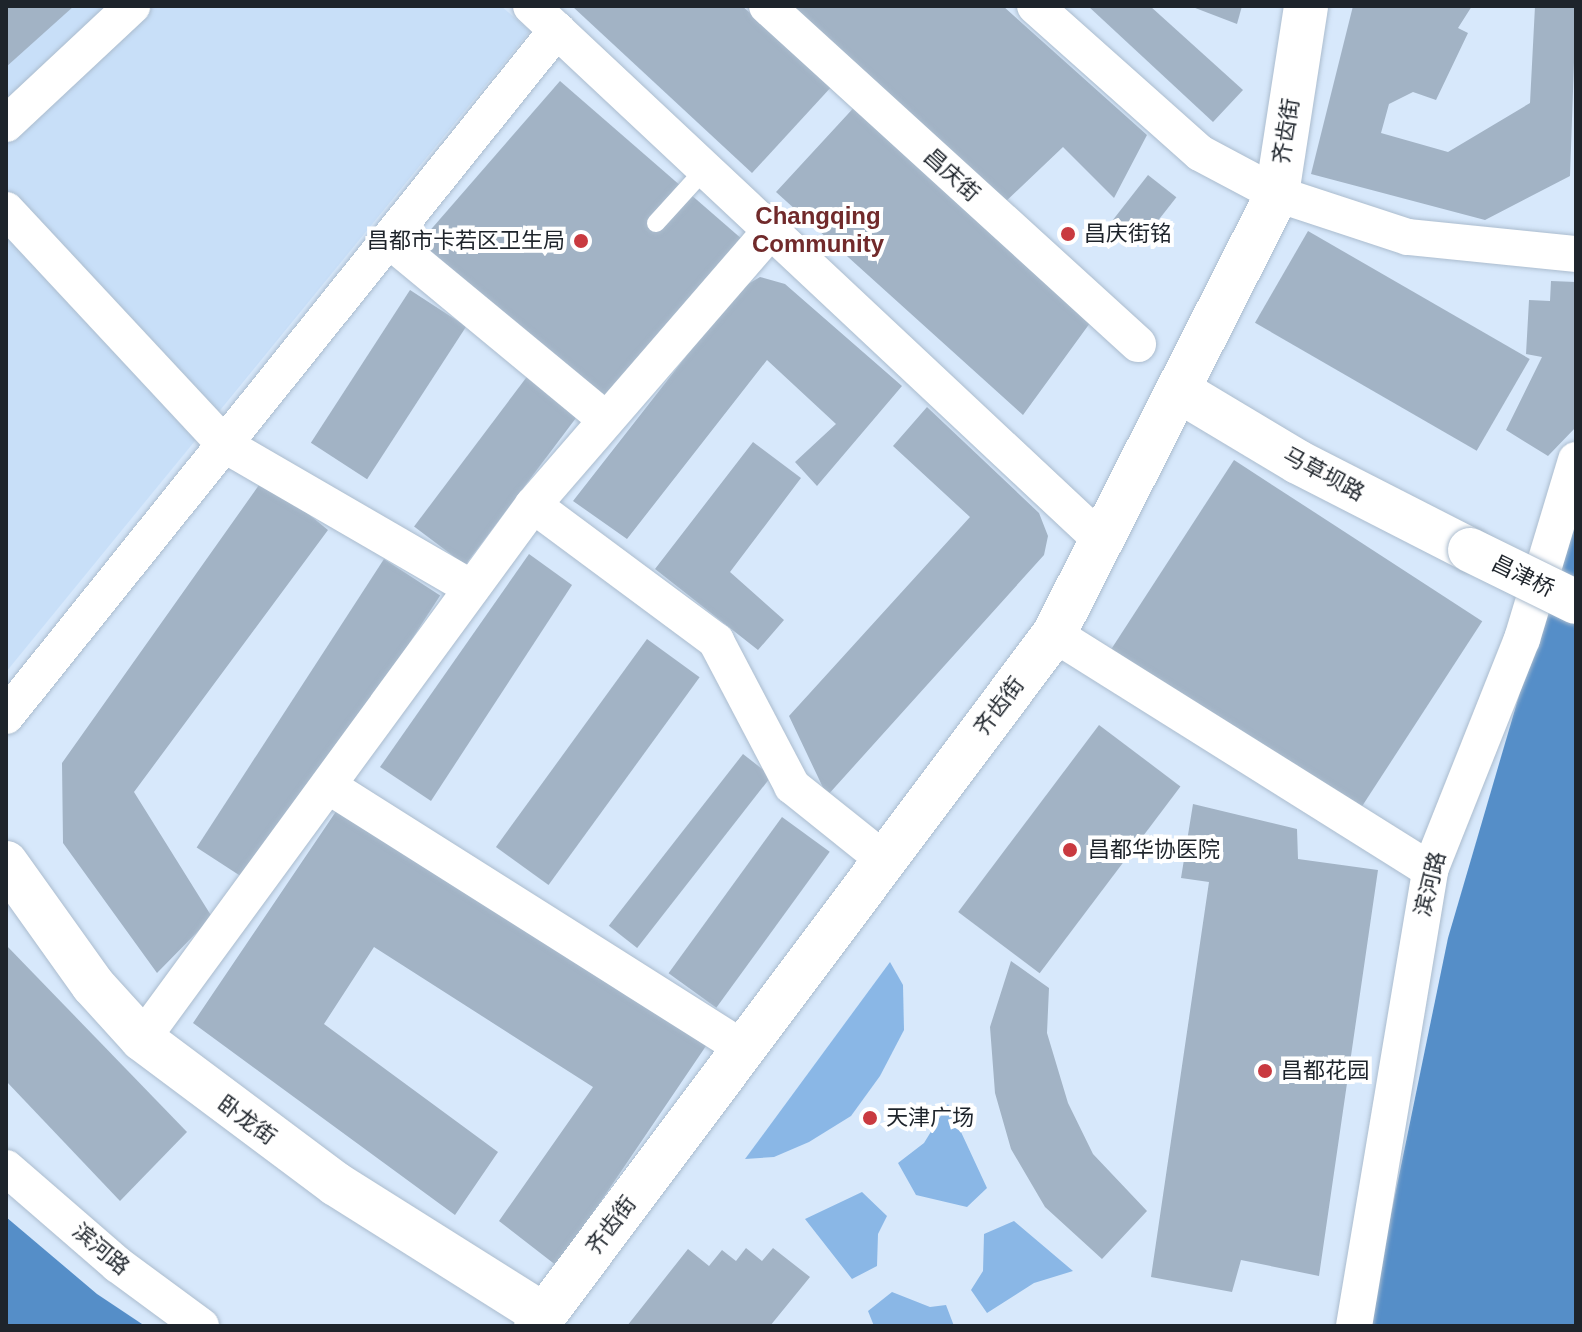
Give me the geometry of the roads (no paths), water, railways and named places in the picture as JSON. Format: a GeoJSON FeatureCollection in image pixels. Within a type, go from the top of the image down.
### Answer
{"type":"FeatureCollection","features":[{"type":"Feature","properties":{"kind":"main road","name":"齐齿街"},"geometry":{"type":"LineString","coordinates":[[540,1320],[1054,634],[1181,392],[1277,194],[1306,6]]}},
{"type":"Feature","properties":{"kind":"main road","name":"马草坝路"},"geometry":{"type":"LineString","coordinates":[[1181,392],[1298,462],[1470,550]]}},
{"type":"Feature","properties":{"kind":"main road","name":"昌津桥"},"geometry":{"type":"LineString","coordinates":[[1470,550],[1576,602]]}},
{"type":"Feature","properties":{"kind":"main road","name":"卧龙街"},"geometry":{"type":"LineString","coordinates":[[6,863],[93,985],[142,1039],[336,1184],[540,1320]]}},
{"type":"Feature","properties":{"kind":"street"},"geometry":{"type":"LineString","coordinates":[[6,124],[132,6]]}},
{"type":"Feature","properties":{"kind":"street","name":"昌庆街"},"geometry":{"type":"LineString","coordinates":[[767,6],[1138,344]]}},
{"type":"Feature","properties":{"kind":"street"},"geometry":{"type":"LineString","coordinates":[[1035,6],[1200,153],[1277,194],[1408,237],[1576,254]]}},
{"type":"Feature","properties":{"kind":"street"},"geometry":{"type":"LineString","coordinates":[[6,716],[389,240],[544,18],[773,228],[1102,541]]}},
{"type":"Feature","properties":{"kind":"street"},"geometry":{"type":"LineString","coordinates":[[6,210],[225,445],[472,588]]}},
{"type":"Feature","properties":{"kind":"street"},"geometry":{"type":"LineString","coordinates":[[142,1039],[330,787],[533,505],[604,418],[773,228]]}},
{"type":"Feature","properties":{"kind":"street"},"geometry":{"type":"LineString","coordinates":[[389,240],[604,418]]}},
{"type":"Feature","properties":{"kind":"street","name":"滨河路"},"geometry":{"type":"LineString","coordinates":[[1354,1326],[1430,870],[1522,639],[1576,460]]}},
{"type":"Feature","properties":{"kind":"street"},"geometry":{"type":"LineString","coordinates":[[533,505],[716,641],[792,786],[883,859]]}},
{"type":"Feature","properties":{"kind":"street"},"geometry":{"type":"LineString","coordinates":[[1054,634],[1430,870]]}},
{"type":"Feature","properties":{"kind":"street"},"geometry":{"type":"LineString","coordinates":[[330,787],[745,1049]]}},
{"type":"Feature","properties":{"kind":"street","name":"滨河路"},"geometry":{"type":"LineString","coordinates":[[6,1168],[118,1265],[201,1326]]}},
{"type":"Feature","properties":{"kind":"lane"},"geometry":{"type":"LineString","coordinates":[[656,223],[706,168]]}},
{"type":"Feature","properties":{"kind":"place","name":"昌庆街铭"},"geometry":{"type":"Point","coordinates":[1068,234]}},
{"type":"Feature","properties":{"kind":"place","name":"昌都市卡若区卫生局"},"geometry":{"type":"Point","coordinates":[581,241]}},
{"type":"Feature","properties":{"kind":"place","name":"昌都华协医院"},"geometry":{"type":"Point","coordinates":[1070,850]}},
{"type":"Feature","properties":{"kind":"place","name":"昌都花园"},"geometry":{"type":"Point","coordinates":[1265,1071]}},
{"type":"Feature","properties":{"kind":"place","name":"天津广场"},"geometry":{"type":"Point","coordinates":[870,1118]}},
{"type":"Feature","properties":{"kind":"district","name":"Changqing Community"},"geometry":{"type":"Point","coordinates":[818,230]}}]}
